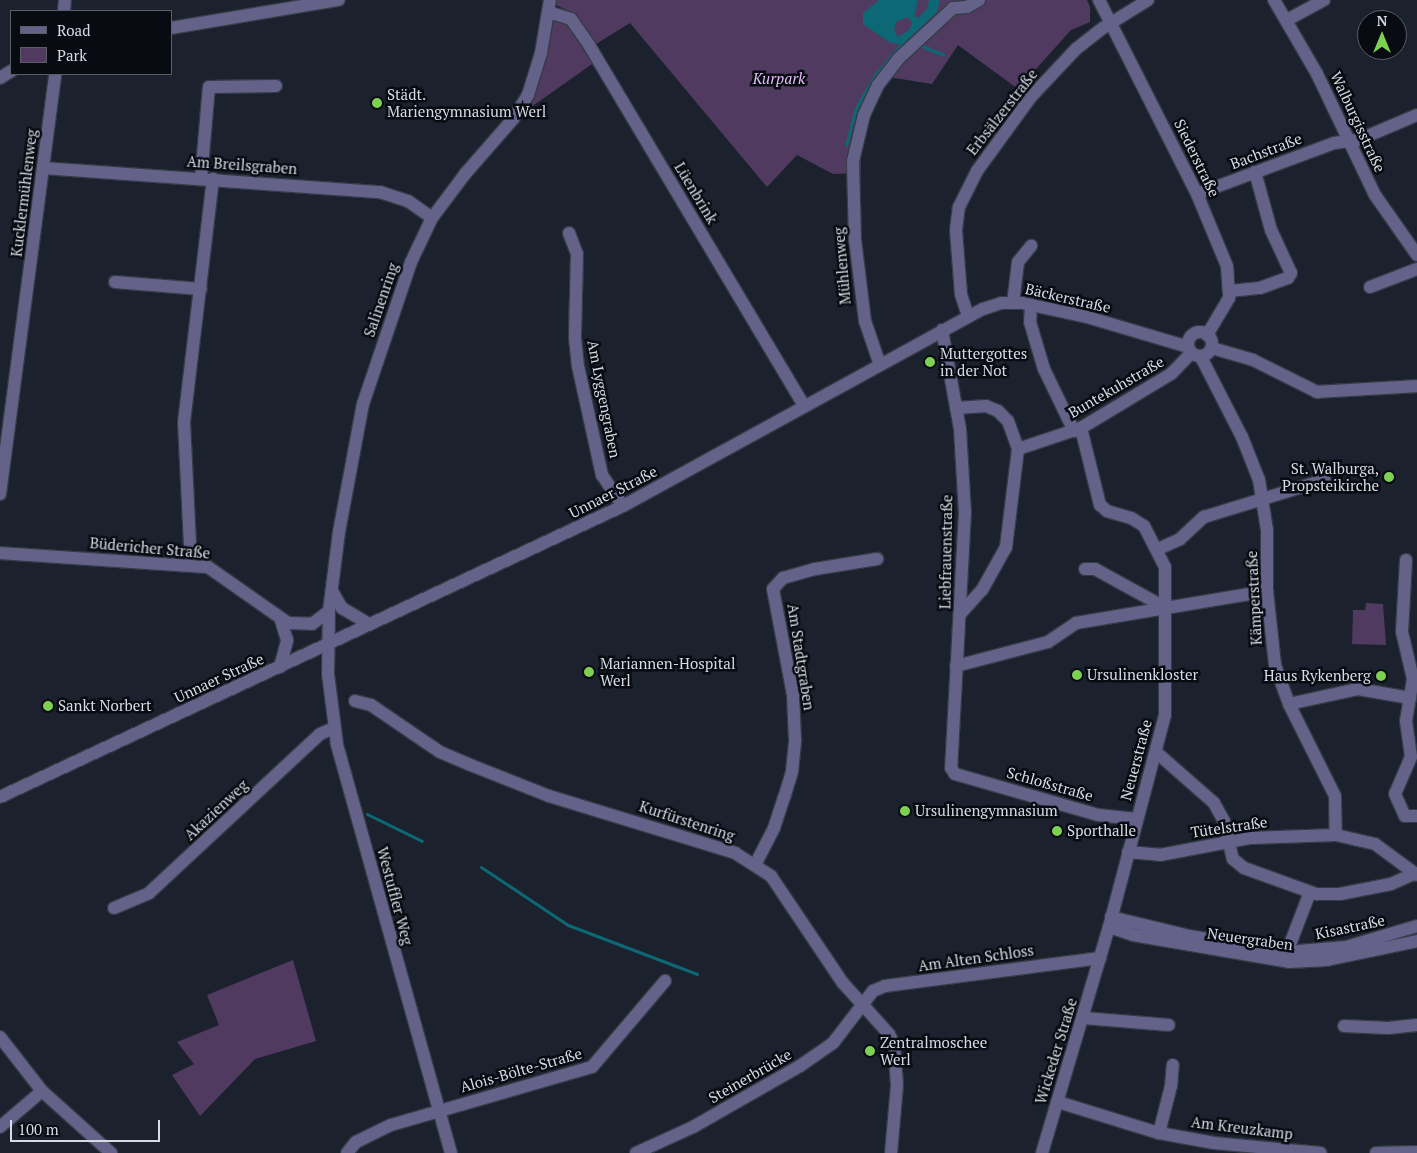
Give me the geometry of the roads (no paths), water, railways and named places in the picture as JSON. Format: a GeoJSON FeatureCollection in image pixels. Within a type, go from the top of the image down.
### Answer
{"type":"FeatureCollection","features":[{"type":"Feature","properties":{"kind":"street"},"geometry":{"type":"LineString","coordinates":[[172,28],[339,0]]}},
{"type":"Feature","properties":{"kind":"street","name":"Mühlenweg"},"geometry":{"type":"LineString","coordinates":[[880,365],[867,334],[855,240],[854,161],[866,109],[892,65],[953,8],[963,9],[979,0]]}},
{"type":"Feature","properties":{"kind":"street","name":"Siederstraße"},"geometry":{"type":"LineString","coordinates":[[1099,0],[1112,22],[1197,194],[1227,266],[1230,291]]}},
{"type":"Feature","properties":{"kind":"street","name":"Erbsälzerstraße"},"geometry":{"type":"LineString","coordinates":[[968,316],[961,294],[955,247],[959,207],[967,189],[1001,136],[1030,98],[1076,49],[1112,22],[1148,0]]}},
{"type":"Feature","properties":{"kind":"street","name":"Walburgisstraße"},"geometry":{"type":"LineString","coordinates":[[1274,0],[1317,74],[1347,141],[1375,195],[1417,255]]}},
{"type":"Feature","properties":{"kind":"street"},"geometry":{"type":"LineString","coordinates":[[1287,20],[1324,0]]}},
{"type":"Feature","properties":{"kind":"street","name":"Lüenbrink"},"geometry":{"type":"LineString","coordinates":[[549,6],[571,19],[804,406]]}},
{"type":"Feature","properties":{"kind":"street","name":"Salinenring"},"geometry":{"type":"LineString","coordinates":[[327,645],[329,611],[339,532],[364,404],[411,262],[432,218],[465,174],[513,119],[528,95],[549,6]]}},
{"type":"Feature","properties":{"kind":"street","name":"Kucklermühlenweg"},"geometry":{"type":"LineString","coordinates":[[0,494],[55,75]]}},
{"type":"Feature","properties":{"kind":"street"},"geometry":{"type":"LineString","coordinates":[[191,565],[184,422],[201,289],[207,179],[209,87],[276,86]]}},
{"type":"Feature","properties":{"kind":"street","name":"Bachstraße"},"geometry":{"type":"LineString","coordinates":[[1197,194],[1334,143],[1358,140],[1417,115]]}},
{"type":"Feature","properties":{"kind":"street","name":"Am Breilsgraben"},"geometry":{"type":"LineString","coordinates":[[43,168],[380,192],[408,202],[432,218]]}},
{"type":"Feature","properties":{"kind":"street"},"geometry":{"type":"LineString","coordinates":[[1207,335],[1226,303],[1230,291],[1260,288],[1288,278],[1291,273],[1271,230],[1255,172]]}},
{"type":"Feature","properties":{"kind":"street","name":"Am Lyggengraben"},"geometry":{"type":"LineString","coordinates":[[569,233],[577,254],[575,338],[578,366],[602,474],[623,506]]}},
{"type":"Feature","properties":{"kind":"street"},"geometry":{"type":"LineString","coordinates":[[1013,302],[1018,262],[1031,246]]}},
{"type":"Feature","properties":{"kind":"street"},"geometry":{"type":"LineString","coordinates":[[1370,287],[1417,269]]}},
{"type":"Feature","properties":{"kind":"street"},"geometry":{"type":"LineString","coordinates":[[115,282],[201,289]]}},
{"type":"Feature","properties":{"kind":"street","name":"Bäckerstraße"},"geometry":{"type":"LineString","coordinates":[[865,374],[968,316],[1000,303],[1013,302],[1087,317],[1193,352]]}},
{"type":"Feature","properties":{"kind":"street"},"geometry":{"type":"LineString","coordinates":[[1031,305],[1030,322],[1044,369],[1078,429],[1100,505],[1107,511],[1139,522],[1158,548],[1180,539],[1204,517],[1324,480]]}},
{"type":"Feature","properties":{"kind":"street","name":"Liebfrauenstraße"},"geometry":{"type":"LineString","coordinates":[[942,330],[956,408],[965,512],[961,613],[949,761],[955,774]]}},
{"type":"Feature","properties":{"kind":"street"},"geometry":{"type":"LineString","coordinates":[[1207,335],[1193,334],[1193,352],[1212,348],[1253,360],[1307,388],[1323,392],[1417,386]]}},
{"type":"Feature","properties":{"kind":"street"},"geometry":{"type":"LineString","coordinates":[[1207,335],[1212,348]]}},
{"type":"Feature","properties":{"kind":"street","name":"Buntekuhstraße"},"geometry":{"type":"LineString","coordinates":[[1018,449],[1078,429],[1171,374],[1193,352]]}},
{"type":"Feature","properties":{"kind":"street","name":"Kämperstraße"},"geometry":{"type":"LineString","coordinates":[[1193,352],[1251,458],[1264,499],[1267,591],[1275,665],[1289,704],[1336,796],[1336,835]]}},
{"type":"Feature","properties":{"kind":"street","name":"Unnaer Straße"},"geometry":{"type":"LineString","coordinates":[[0,798],[623,506],[865,374]]}},
{"type":"Feature","properties":{"kind":"street"},"geometry":{"type":"LineString","coordinates":[[956,408],[986,406],[998,411],[1008,422],[1018,449],[1006,547],[982,590],[961,613]]}},
{"type":"Feature","properties":{"kind":"street","name":"Neuerstraße"},"geometry":{"type":"LineString","coordinates":[[1100,958],[1137,819],[1147,772],[1156,752],[1165,715],[1166,608],[1164,567],[1158,548]]}},
{"type":"Feature","properties":{"kind":"street","name":"Büdericher Straße"},"geometry":{"type":"LineString","coordinates":[[0,553],[208,567],[222,573],[281,620]]}},
{"type":"Feature","properties":{"kind":"street","name":"Am Stadtgraben"},"geometry":{"type":"LineString","coordinates":[[755,865],[782,806],[792,771],[795,740],[793,695],[773,589],[783,578],[815,569],[877,559]]}},
{"type":"Feature","properties":{"kind":"street"},"geometry":{"type":"LineString","coordinates":[[1406,560],[1412,589],[1402,632],[1412,674],[1413,692],[1406,721],[1413,741],[1411,762],[1395,794],[1404,816],[1417,816]]}},
{"type":"Feature","properties":{"kind":"street"},"geometry":{"type":"LineString","coordinates":[[1085,569],[1095,569],[1166,608]]}},
{"type":"Feature","properties":{"kind":"street"},"geometry":{"type":"LineString","coordinates":[[332,590],[342,608],[369,624]]}},
{"type":"Feature","properties":{"kind":"street"},"geometry":{"type":"LineString","coordinates":[[956,666],[1048,642],[1076,622],[1267,591]]}},
{"type":"Feature","properties":{"kind":"street"},"geometry":{"type":"LineString","coordinates":[[280,667],[287,640],[281,620],[312,624],[329,611]]}},
{"type":"Feature","properties":{"kind":"street","name":"Westuffler Weg"},"geometry":{"type":"LineString","coordinates":[[327,645],[334,728],[451,1153]]}},
{"type":"Feature","properties":{"kind":"street"},"geometry":{"type":"LineString","coordinates":[[1289,704],[1358,689],[1413,692]]}},
{"type":"Feature","properties":{"kind":"street","name":"Kurfürstenring"},"geometry":{"type":"LineString","coordinates":[[355,701],[371,705],[440,752],[549,796],[735,852],[780,885],[824,957],[889,1034],[894,1045],[897,1085],[891,1153]]}},
{"type":"Feature","properties":{"kind":"street","name":"Akazienweg"},"geometry":{"type":"LineString","coordinates":[[114,908],[149,893],[320,734],[334,728]]}},
{"type":"Feature","properties":{"kind":"street"},"geometry":{"type":"LineString","coordinates":[[1156,752],[1214,803],[1230,840],[1233,859],[1244,868],[1310,892],[1340,894],[1391,884],[1415,874]]}},
{"type":"Feature","properties":{"kind":"street","name":"Schloßstraße"},"geometry":{"type":"LineString","coordinates":[[955,774],[1098,815],[1137,819]]}},
{"type":"Feature","properties":{"kind":"street"},"geometry":{"type":"LineString","coordinates":[[1336,835],[1375,844],[1415,874]]}},
{"type":"Feature","properties":{"kind":"street","name":"Tütelstraße"},"geometry":{"type":"LineString","coordinates":[[1128,852],[1160,855],[1230,840],[1336,835]]}},
{"type":"Feature","properties":{"kind":"street"},"geometry":{"type":"LineString","coordinates":[[1288,952],[1310,892]]}},
{"type":"Feature","properties":{"kind":"street","name":"Neuergraben"},"geometry":{"type":"LineString","coordinates":[[1110,922],[1133,935],[1289,962],[1327,960],[1417,941]]}},
{"type":"Feature","properties":{"kind":"street","name":"Kisastraße"},"geometry":{"type":"LineString","coordinates":[[1110,922],[1288,952],[1346,947],[1417,926]]}},
{"type":"Feature","properties":{"kind":"street","name":"Am Alten Schloss"},"geometry":{"type":"LineString","coordinates":[[862,1003],[873,991],[885,986],[1100,958]]}},
{"type":"Feature","properties":{"kind":"street","name":"Wickeder Straße"},"geometry":{"type":"LineString","coordinates":[[1042,1153],[1084,1018],[1100,958]]}},
{"type":"Feature","properties":{"kind":"street","name":"Alois-Bölte-Straße"},"geometry":{"type":"LineString","coordinates":[[346,1153],[356,1142],[391,1125],[592,1067],[665,981]]}},
{"type":"Feature","properties":{"kind":"street","name":"Steinerbrücke"},"geometry":{"type":"LineString","coordinates":[[636,1153],[693,1127],[800,1066],[834,1043],[862,1003]]}},
{"type":"Feature","properties":{"kind":"street"},"geometry":{"type":"LineString","coordinates":[[1084,1018],[1169,1025]]}},
{"type":"Feature","properties":{"kind":"street"},"geometry":{"type":"LineString","coordinates":[[1344,1026],[1388,1028],[1417,1025]]}},
{"type":"Feature","properties":{"kind":"street"},"geometry":{"type":"LineString","coordinates":[[0,1037],[42,1091],[111,1153]]}},
{"type":"Feature","properties":{"kind":"street"},"geometry":{"type":"LineString","coordinates":[[1159,1133],[1172,1086],[1173,1065]]}},
{"type":"Feature","properties":{"kind":"street"},"geometry":{"type":"LineString","coordinates":[[0,1128],[42,1091]]}},
{"type":"Feature","properties":{"kind":"street","name":"Am Kreuzkamp"},"geometry":{"type":"LineString","coordinates":[[1058,1102],[1159,1133],[1214,1144],[1321,1153]]}},
{"type":"Feature","properties":{"kind":"street"},"geometry":{"type":"LineString","coordinates":[[1376,1152],[1417,1152]]}},
{"type":"Feature","properties":{"kind":"water"},"geometry":{"type":"Polygon","coordinates":[[[879,0],[918,0],[914,16],[918,18],[927,9],[929,0],[939,0],[937,12],[902,45],[889,42],[863,24],[863,13],[879,0]],[[908,17],[896,22],[894,30],[898,37],[909,30],[912,23],[908,17]]]}},
{"type":"Feature","properties":{"kind":"waterway"},"geometry":{"type":"LineString","coordinates":[[846,145],[856,108],[876,74],[900,45]]}},
{"type":"Feature","properties":{"kind":"waterway"},"geometry":{"type":"LineString","coordinates":[[922,46],[943,55]]}},
{"type":"Feature","properties":{"kind":"waterway"},"geometry":{"type":"LineString","coordinates":[[367,814],[422,841]]}},
{"type":"Feature","properties":{"kind":"waterway"},"geometry":{"type":"LineString","coordinates":[[481,867],[568,925],[697,974]]}},
{"type":"Feature","properties":{"kind":"place","name":"Städt. Mariengymnasium Werl"},"geometry":{"type":"Point","coordinates":[377,103]}},
{"type":"Feature","properties":{"kind":"place","name":"Muttergottes in der Not"},"geometry":{"type":"Point","coordinates":[930,362]}},
{"type":"Feature","properties":{"kind":"place","name":"St. Walburga, Propsteikirche"},"geometry":{"type":"Point","coordinates":[1389,477]}},
{"type":"Feature","properties":{"kind":"place","name":"Mariannen-Hospital Werl"},"geometry":{"type":"Point","coordinates":[589,672]}},
{"type":"Feature","properties":{"kind":"place","name":"Ursulinenkloster"},"geometry":{"type":"Point","coordinates":[1077,675]}},
{"type":"Feature","properties":{"kind":"place","name":"Haus Rykenberg"},"geometry":{"type":"Point","coordinates":[1381,676]}},
{"type":"Feature","properties":{"kind":"place","name":"Sankt Norbert"},"geometry":{"type":"Point","coordinates":[48,706]}},
{"type":"Feature","properties":{"kind":"place","name":"Ursulinengymnasium"},"geometry":{"type":"Point","coordinates":[905,811]}},
{"type":"Feature","properties":{"kind":"place","name":"Sporthalle"},"geometry":{"type":"Point","coordinates":[1057,831]}},
{"type":"Feature","properties":{"kind":"place","name":"Zentralmoschee Werl"},"geometry":{"type":"Point","coordinates":[870,1051]}},
{"type":"Feature","properties":{"kind":"park label","name":"Kurpark"},"geometry":{"type":"Point","coordinates":[779,79]}}]}
